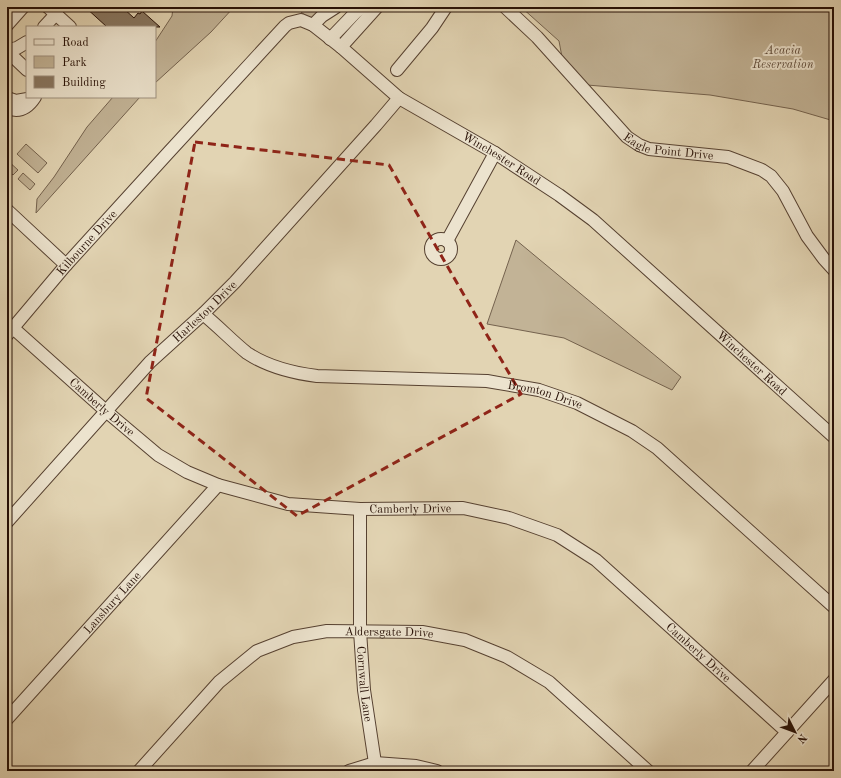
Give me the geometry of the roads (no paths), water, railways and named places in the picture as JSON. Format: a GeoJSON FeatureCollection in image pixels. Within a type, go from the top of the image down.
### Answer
{"type":"FeatureCollection","features":[{"type":"Feature","properties":{"kind":"street"},"geometry":{"type":"LineString","coordinates":[[7,25],[23,7]]}},
{"type":"Feature","properties":{"kind":"street"},"geometry":{"type":"LineString","coordinates":[[313,25],[322,16],[336,7]]}},
{"type":"Feature","properties":{"kind":"street"},"geometry":{"type":"LineString","coordinates":[[330,39],[356,12],[363,7]]}},
{"type":"Feature","properties":{"kind":"street"},"geometry":{"type":"LineString","coordinates":[[341,47],[377,7]]}},
{"type":"Feature","properties":{"kind":"street"},"geometry":{"type":"LineString","coordinates":[[397,70],[432,28],[446,7]]}},
{"type":"Feature","properties":{"kind":"street","name":"Eagle Point Drive"},"geometry":{"type":"LineString","coordinates":[[505,7],[537,37],[627,137],[639,145],[649,149],[728,157],[762,170],[771,176],[783,191],[807,236],[834,270]]}},
{"type":"Feature","properties":{"kind":"street"},"geometry":{"type":"LineString","coordinates":[[45,26],[54,9],[69,26]]}},
{"type":"Feature","properties":{"kind":"street","name":"Winchester Road"},"geometry":{"type":"LineString","coordinates":[[168,153],[289,22],[301,20],[313,25],[341,47],[399,98],[495,153],[559,195],[593,220],[834,437]]}},
{"type":"Feature","properties":{"kind":"street"},"geometry":{"type":"LineString","coordinates":[[7,50],[17,48],[26,43]]}},
{"type":"Feature","properties":{"kind":"street"},"geometry":{"type":"LineString","coordinates":[[7,50],[26,69]]}},
{"type":"Feature","properties":{"kind":"street"},"geometry":{"type":"LineString","coordinates":[[7,98],[16,101],[34,98],[32,104],[24,108],[17,110],[7,108]]}},
{"type":"Feature","properties":{"kind":"street","name":"Harleston Drive"},"geometry":{"type":"LineString","coordinates":[[7,522],[107,412],[150,362],[203,314],[235,282],[399,98]]}},
{"type":"Feature","properties":{"kind":"street","name":"Kilbourne Drive"},"geometry":{"type":"LineString","coordinates":[[10,331],[66,265],[168,153]]}},
{"type":"Feature","properties":{"kind":"street"},"geometry":{"type":"LineString","coordinates":[[447,241],[495,153]]}},
{"type":"Feature","properties":{"kind":"street"},"geometry":{"type":"LineString","coordinates":[[8,214],[66,265]]}},
{"type":"Feature","properties":{"kind":"street","name":"Bromton Drive"},"geometry":{"type":"LineString","coordinates":[[203,314],[248,353],[270,365],[296,373],[317,376],[487,381],[538,390],[577,403],[632,430],[658,448],[834,607]]}},
{"type":"Feature","properties":{"kind":"street","name":"Camberly Drive"},"geometry":{"type":"LineString","coordinates":[[10,331],[158,455],[187,472],[218,486],[288,504],[360,509],[463,508],[509,518],[557,535],[596,560],[787,732]]}},
{"type":"Feature","properties":{"kind":"street","name":"Lansbury Lane"},"geometry":{"type":"LineString","coordinates":[[7,719],[218,486]]}},
{"type":"Feature","properties":{"kind":"street","name":"Cornwall Lane"},"geometry":{"type":"LineString","coordinates":[[360,509],[360,631],[364,690],[375,763]]}},
{"type":"Feature","properties":{"kind":"street","name":"Aldersgate Drive"},"geometry":{"type":"LineString","coordinates":[[138,771],[219,682],[257,651],[293,637],[327,631],[422,632],[465,640],[507,656],[549,682],[648,771]]}},
{"type":"Feature","properties":{"kind":"street"},"geometry":{"type":"LineString","coordinates":[[752,771],[834,680]]}},
{"type":"Feature","properties":{"kind":"street"},"geometry":{"type":"LineString","coordinates":[[349,771],[375,763],[416,766],[437,771]]}},
{"type":"Feature","properties":{"kind":"park label","name":"Acacia Reservation"},"geometry":{"type":"Point","coordinates":[783,57]}}]}
